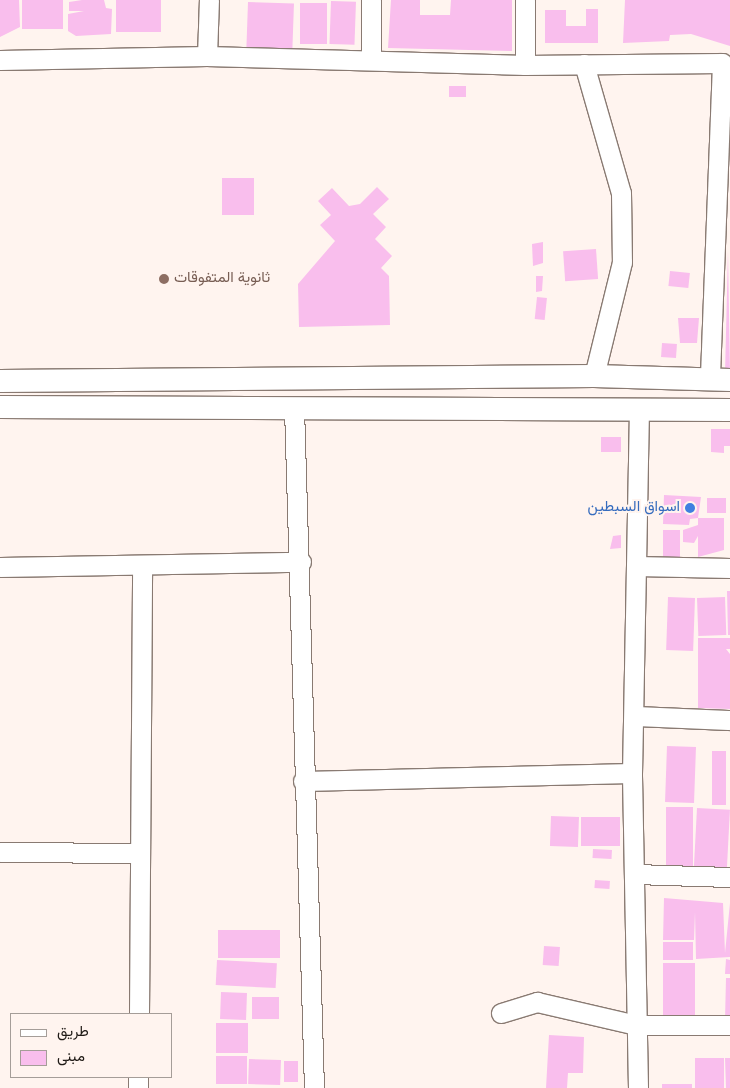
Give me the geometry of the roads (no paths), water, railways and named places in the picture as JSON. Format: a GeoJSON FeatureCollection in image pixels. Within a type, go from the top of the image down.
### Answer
{"type":"FeatureCollection","features":[{"type":"Feature","properties":{"kind":"street"},"geometry":{"type":"LineString","coordinates":[[207,56],[210,0]]}},
{"type":"Feature","properties":{"kind":"street"},"geometry":{"type":"LineString","coordinates":[[371,59],[372,0]]}},
{"type":"Feature","properties":{"kind":"street"},"geometry":{"type":"LineString","coordinates":[[525,0],[525,65]]}},
{"type":"Feature","properties":{"kind":"street"},"geometry":{"type":"LineString","coordinates":[[0,60],[207,56],[371,59],[525,65],[726,63],[720,380],[594,376],[0,381]]}},
{"type":"Feature","properties":{"kind":"street"},"geometry":{"type":"LineString","coordinates":[[584,64],[621,193],[622,262],[594,376]]}},
{"type":"Feature","properties":{"kind":"street"},"geometry":{"type":"LineString","coordinates":[[0,407],[730,410]]}},
{"type":"Feature","properties":{"kind":"street"},"geometry":{"type":"LineString","coordinates":[[294,407],[301,562],[303,781],[314,1088]]}},
{"type":"Feature","properties":{"kind":"street"},"geometry":{"type":"LineString","coordinates":[[638,1088],[632,773],[639,410]]}},
{"type":"Feature","properties":{"kind":"street"},"geometry":{"type":"LineString","coordinates":[[0,567],[142,567],[301,562]]}},
{"type":"Feature","properties":{"kind":"street"},"geometry":{"type":"LineString","coordinates":[[636,566],[730,568]]}},
{"type":"Feature","properties":{"kind":"street"},"geometry":{"type":"LineString","coordinates":[[138,1013],[142,567]]}},
{"type":"Feature","properties":{"kind":"street"},"geometry":{"type":"LineString","coordinates":[[634,716],[730,720]]}},
{"type":"Feature","properties":{"kind":"street"},"geometry":{"type":"LineString","coordinates":[[303,781],[632,773]]}},
{"type":"Feature","properties":{"kind":"street"},"geometry":{"type":"LineString","coordinates":[[0,852],[140,853]]}},
{"type":"Feature","properties":{"kind":"street"},"geometry":{"type":"LineString","coordinates":[[634,874],[730,877]]}},
{"type":"Feature","properties":{"kind":"street"},"geometry":{"type":"LineString","coordinates":[[501,1013],[537,1002],[637,1025],[730,1025]]}},
{"type":"Feature","properties":{"kind":"place","name":"ثانوية المتفوقات"},"geometry":{"type":"Point","coordinates":[164,279]}},
{"type":"Feature","properties":{"kind":"place","name":"اسواق السبطين"},"geometry":{"type":"Point","coordinates":[690,508]}}]}
